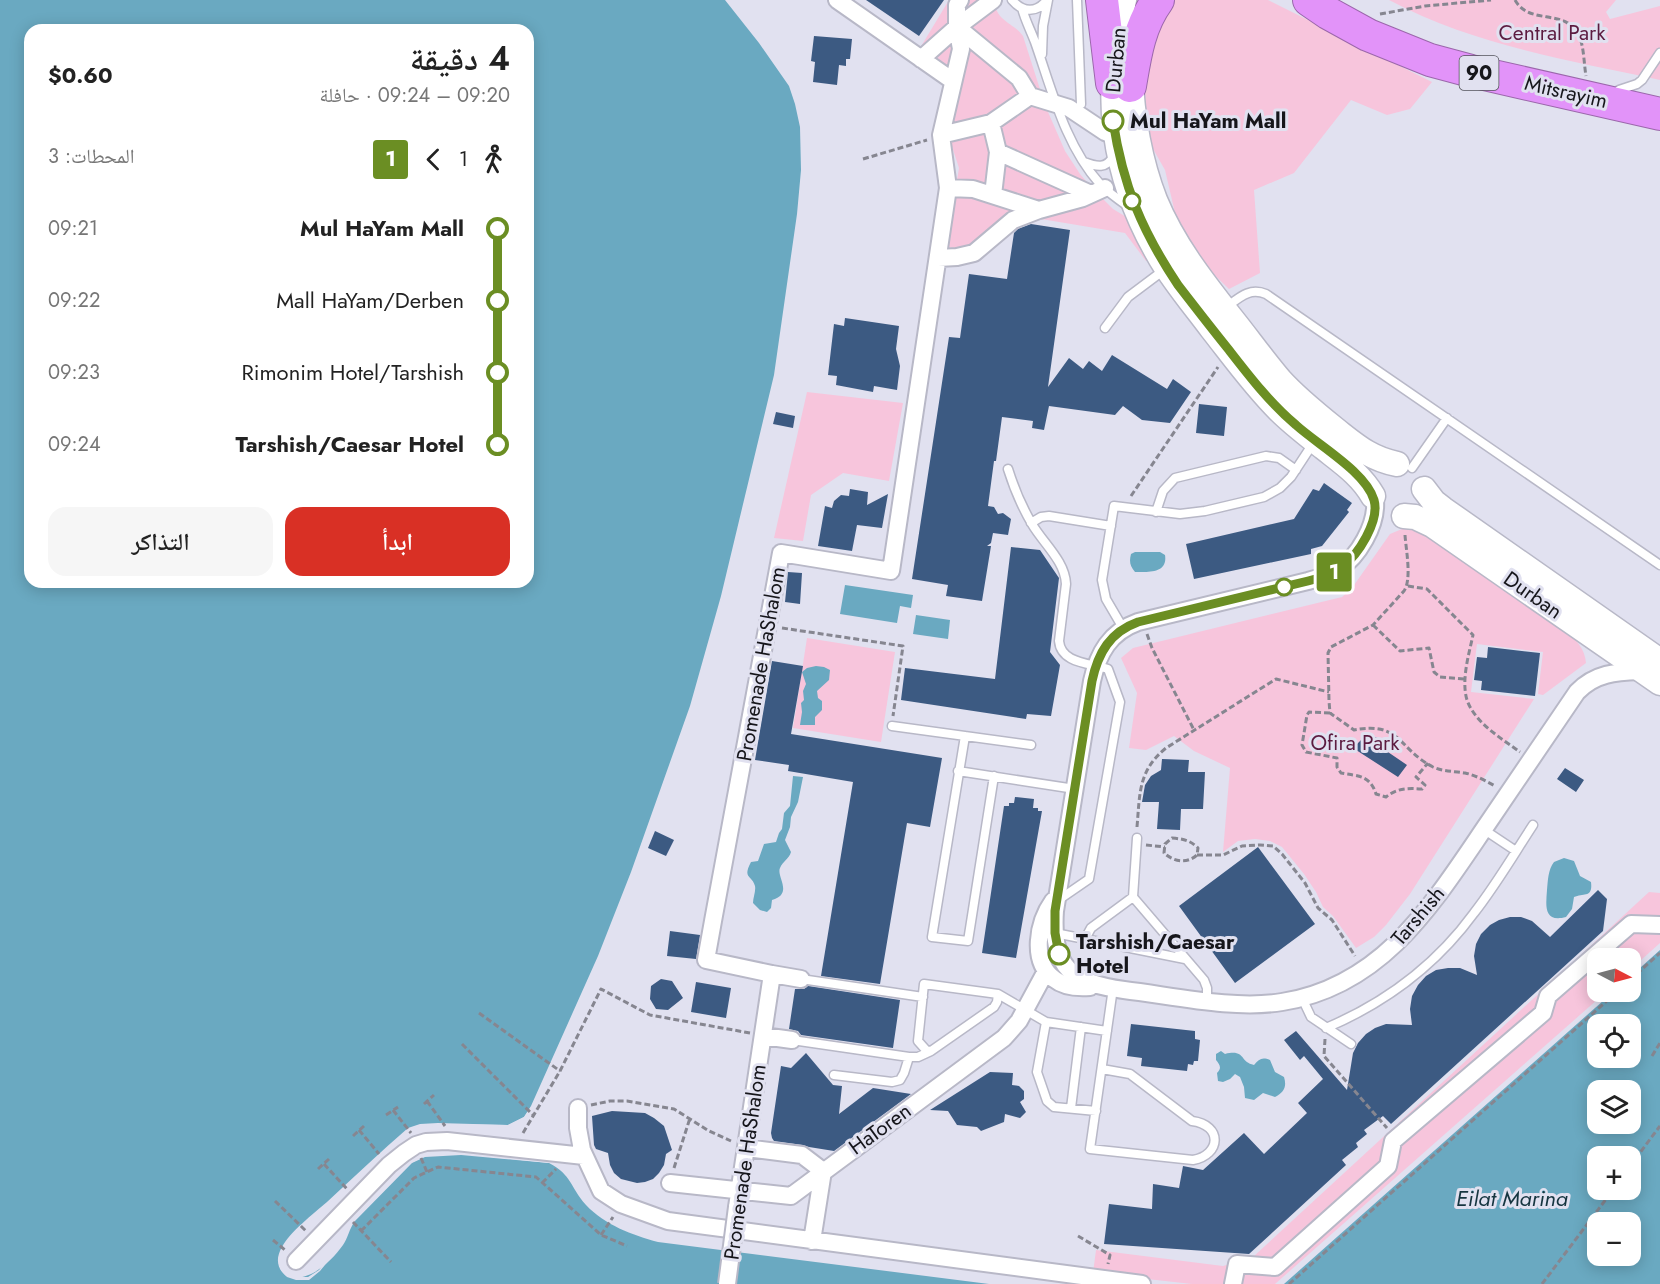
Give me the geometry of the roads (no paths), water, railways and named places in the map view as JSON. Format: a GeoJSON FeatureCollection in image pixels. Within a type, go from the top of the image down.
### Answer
{"type":"FeatureCollection","features":[{"type":"Feature","properties":{"kind":"highway"},"geometry":{"type":"LineString","coordinates":[[1102,0],[1121,85]]}},
{"type":"Feature","properties":{"kind":"highway"},"geometry":{"type":"LineString","coordinates":[[1121,85],[1149,15],[1158,0]]}},
{"type":"Feature","properties":{"kind":"highway","name":"Mitsrayim"},"geometry":{"type":"LineString","coordinates":[[1309,0],[1368,34],[1430,60],[1660,114]]}},
{"type":"Feature","properties":{"kind":"highway","name":"Mitsrayim"},"geometry":{"type":"LineString","coordinates":[[1346,0],[1407,32],[1458,51],[1660,100]]}},
{"type":"Feature","properties":{"kind":"street"},"geometry":{"type":"LineString","coordinates":[[837,0],[953,81]]}},
{"type":"Feature","properties":{"kind":"street","name":"Promenade HaShalom"},"geometry":{"type":"LineString","coordinates":[[727,1284],[772,974],[706,960],[781,554],[891,571],[948,188],[941,135],[961,49],[957,27],[957,5],[960,0]]}},
{"type":"Feature","properties":{"kind":"street"},"geometry":{"type":"LineString","coordinates":[[921,59],[957,27],[993,0]]}},
{"type":"Feature","properties":{"kind":"street","name":"Durban"},"geometry":{"type":"LineString","coordinates":[[1124,0],[1113,59],[1155,199],[1180,249],[1196,273],[1275,374],[1306,406],[1368,454],[1411,474],[1434,502],[1654,672]]}},
{"type":"Feature","properties":{"kind":"street","name":"Durban"},"geometry":{"type":"LineString","coordinates":[[1138,0],[1113,121],[1125,180],[1137,213],[1178,285],[1269,400],[1292,422],[1357,474],[1374,499]]}},
{"type":"Feature","properties":{"kind":"street"},"geometry":{"type":"LineString","coordinates":[[957,27],[1019,78],[1030,96],[1069,108],[1106,132],[1117,143]]}},
{"type":"Feature","properties":{"kind":"street"},"geometry":{"type":"LineString","coordinates":[[941,135],[991,123],[1030,96]]}},
{"type":"Feature","properties":{"kind":"street"},"geometry":{"type":"LineString","coordinates":[[991,123],[998,152],[993,195]]}},
{"type":"Feature","properties":{"kind":"street"},"geometry":{"type":"LineString","coordinates":[[998,152],[1098,191]]}},
{"type":"Feature","properties":{"kind":"street"},"geometry":{"type":"LineString","coordinates":[[948,188],[974,189],[1039,210]]}},
{"type":"Feature","properties":{"kind":"street"},"geometry":{"type":"LineString","coordinates":[[938,258],[974,253],[1013,220],[1098,191]]}},
{"type":"Feature","properties":{"kind":"street"},"geometry":{"type":"LineString","coordinates":[[1385,468],[1411,474],[1423,497],[1420,504],[1404,516],[1396,516],[1382,510],[1374,499],[1373,484],[1376,476],[1385,468]]}},
{"type":"Feature","properties":{"kind":"street","name":"Tarshish"},"geometry":{"type":"LineString","coordinates":[[1374,499],[1374,518],[1368,533],[1350,560],[1340,569],[1308,581],[1142,621],[1124,628],[1106,644],[1096,665],[1092,681],[1058,897],[1055,933],[1059,954],[1070,972],[1079,979],[1108,988],[1253,1005],[1280,1003],[1329,990],[1364,970],[1388,951],[1420,918],[1584,685],[1604,675],[1617,672],[1654,672]]}},
{"type":"Feature","properties":{"kind":"street","name":"Durban"},"geometry":{"type":"LineString","coordinates":[[1404,516],[1415,517],[1432,525],[1654,672]]}},
{"type":"Feature","properties":{"kind":"street","name":"Tarshish"},"geometry":{"type":"LineString","coordinates":[[1058,897],[1049,906],[1039,934],[1041,960],[1046,971],[1054,980],[1065,986],[1108,988]]}},
{"type":"Feature","properties":{"kind":"street"},"geometry":{"type":"LineString","coordinates":[[1233,1284],[1237,1264],[1275,1267],[1388,1167],[1393,1142],[1396,1138],[1543,1013],[1548,996],[1631,924],[1660,925]]}},
{"type":"Feature","properties":{"kind":"street","name":"HaToren"},"geometry":{"type":"LineString","coordinates":[[670,1183],[738,1199],[790,1196],[1004,1038],[1015,1027],[1046,971]]}},
{"type":"Feature","properties":{"kind":"street"},"geometry":{"type":"LineString","coordinates":[[772,974],[801,979]]}},
{"type":"Feature","properties":{"kind":"street"},"geometry":{"type":"LineString","coordinates":[[763,1035],[792,1041]]}},
{"type":"Feature","properties":{"kind":"street"},"geometry":{"type":"LineString","coordinates":[[578,1108],[578,1128],[584,1156],[601,1191],[621,1204],[668,1221],[1142,1284]]}},
{"type":"Feature","properties":{"kind":"street"},"geometry":{"type":"LineString","coordinates":[[296,1261],[389,1166],[416,1145],[438,1141],[455,1142],[584,1156]]}},
{"type":"Feature","properties":{"kind":"street"},"geometry":{"type":"LineString","coordinates":[[746,1148],[802,1155],[823,1171],[812,1240]]}},
{"type":"Feature","properties":{"kind":"lane"},"geometry":{"type":"LineString","coordinates":[[1012,0],[1022,8],[1057,105],[1098,191],[1137,213]]}},
{"type":"Feature","properties":{"kind":"lane"},"geometry":{"type":"LineString","coordinates":[[1022,8],[1035,10],[1048,0]]}},
{"type":"Feature","properties":{"kind":"lane"},"geometry":{"type":"LineString","coordinates":[[1046,75],[1042,40],[1048,0]]}},
{"type":"Feature","properties":{"kind":"lane"},"geometry":{"type":"LineString","coordinates":[[1077,0],[1081,104]]}},
{"type":"Feature","properties":{"kind":"lane"},"geometry":{"type":"LineString","coordinates":[[1619,90],[1642,80],[1660,53]]}},
{"type":"Feature","properties":{"kind":"lane"},"geometry":{"type":"LineString","coordinates":[[1084,162],[1098,167],[1106,166],[1111,161],[1117,143]]}},
{"type":"Feature","properties":{"kind":"lane"},"geometry":{"type":"LineString","coordinates":[[1105,328],[1128,297],[1167,268]]}},
{"type":"Feature","properties":{"kind":"lane"},"geometry":{"type":"LineString","coordinates":[[1224,309],[1249,292],[1266,294],[1660,565]]}},
{"type":"Feature","properties":{"kind":"lane"},"geometry":{"type":"LineString","coordinates":[[1411,474],[1447,418]]}},
{"type":"Feature","properties":{"kind":"lane"},"geometry":{"type":"LineString","coordinates":[[1124,628],[1108,604],[1103,587],[1102,573],[1114,506],[1175,514],[1195,513],[1264,497],[1283,485],[1315,441]]}},
{"type":"Feature","properties":{"kind":"lane"},"geometry":{"type":"LineString","coordinates":[[1156,512],[1161,494],[1167,484],[1175,478],[1266,456],[1279,458],[1296,470]]}},
{"type":"Feature","properties":{"kind":"lane"},"geometry":{"type":"LineString","coordinates":[[1008,469],[1020,502],[1031,523],[1059,563],[1065,576],[1059,641],[1061,649],[1067,656],[1084,664],[1108,669],[1120,702],[1089,879],[1058,897]]}},
{"type":"Feature","properties":{"kind":"lane"},"geometry":{"type":"LineString","coordinates":[[1031,523],[1049,516],[1111,526]]}},
{"type":"Feature","properties":{"kind":"lane"},"geometry":{"type":"LineString","coordinates":[[891,726],[1031,745]]}},
{"type":"Feature","properties":{"kind":"lane"},"geometry":{"type":"LineString","coordinates":[[965,736],[933,937],[968,941],[994,776]]}},
{"type":"Feature","properties":{"kind":"lane"},"geometry":{"type":"LineString","coordinates":[[958,771],[1075,789]]}},
{"type":"Feature","properties":{"kind":"lane"},"geometry":{"type":"LineString","coordinates":[[1326,1028],[1385,998],[1439,953],[1474,914],[1533,825]]}},
{"type":"Feature","properties":{"kind":"lane"},"geometry":{"type":"LineString","coordinates":[[1483,829],[1516,851]]}},
{"type":"Feature","properties":{"kind":"lane"},"geometry":{"type":"LineString","coordinates":[[1136,841],[1133,897],[1204,980],[1207,988],[1207,1001]]}},
{"type":"Feature","properties":{"kind":"lane"},"geometry":{"type":"LineString","coordinates":[[1085,939],[1091,928],[1133,897]]}},
{"type":"Feature","properties":{"kind":"lane"},"geometry":{"type":"LineString","coordinates":[[1055,933],[1186,959]]}},
{"type":"Feature","properties":{"kind":"lane"},"geometry":{"type":"LineString","coordinates":[[801,979],[923,997]]}},
{"type":"Feature","properties":{"kind":"lane"},"geometry":{"type":"LineString","coordinates":[[932,1051],[926,1050],[918,1041],[924,984],[998,994],[1046,1022],[1107,1031]]}},
{"type":"Feature","properties":{"kind":"lane"},"geometry":{"type":"LineString","coordinates":[[1102,1069],[1130,1074],[1192,1121],[1207,1125],[1214,1135],[1213,1146],[1206,1156],[1193,1160],[1090,1149],[1107,1031],[1108,988]]}},
{"type":"Feature","properties":{"kind":"lane"},"geometry":{"type":"LineString","coordinates":[[792,1041],[918,1058],[932,1051],[994,1007],[998,994]]}},
{"type":"Feature","properties":{"kind":"lane"},"geometry":{"type":"LineString","coordinates":[[1302,998],[1311,1017],[1351,1044]]}},
{"type":"Feature","properties":{"kind":"lane"},"geometry":{"type":"LineString","coordinates":[[1046,1022],[1037,1072],[1047,1101],[1054,1107],[1096,1111]]}},
{"type":"Feature","properties":{"kind":"lane"},"geometry":{"type":"LineString","coordinates":[[1071,1108],[1081,1027]]}},
{"type":"Feature","properties":{"kind":"lane"},"geometry":{"type":"LineString","coordinates":[[834,1075],[891,1082],[900,1080],[909,1057]]}},
{"type":"Feature","properties":{"kind":"water"},"geometry":{"type":"Polygon","coordinates":[[[0,0],[725,0],[759,43],[789,86],[800,127],[801,170],[797,214],[774,375],[721,596],[690,706],[631,872],[598,956],[524,1117],[508,1125],[438,1123],[420,1124],[408,1128],[290,1235],[280,1251],[279,1266],[286,1276],[294,1278],[318,1270],[343,1245],[355,1221],[412,1163],[425,1157],[461,1155],[549,1163],[567,1177],[581,1199],[593,1212],[610,1224],[658,1242],[989,1284],[0,1284],[0,0]]]}},
{"type":"Feature","properties":{"kind":"water"},"geometry":{"type":"Polygon","coordinates":[[[1160,552],[1165,555],[1165,561],[1163,566],[1156,571],[1135,572],[1130,562],[1131,554],[1160,552]]]}},
{"type":"Feature","properties":{"kind":"water"},"geometry":{"type":"Polygon","coordinates":[[[845,585],[913,595],[911,608],[900,606],[897,623],[840,614],[845,585]]]}},
{"type":"Feature","properties":{"kind":"water"},"geometry":{"type":"Polygon","coordinates":[[[916,615],[950,620],[948,639],[913,634],[916,615]]]}},
{"type":"Feature","properties":{"kind":"water"},"geometry":{"type":"Polygon","coordinates":[[[816,666],[830,670],[829,680],[817,691],[818,698],[822,701],[822,710],[815,717],[815,725],[800,725],[801,703],[804,700],[803,691],[806,684],[802,672],[816,666]]]}},
{"type":"Feature","properties":{"kind":"water"},"geometry":{"type":"Polygon","coordinates":[[[793,776],[803,777],[798,802],[785,840],[791,852],[779,871],[783,885],[782,894],[772,900],[771,908],[767,912],[760,910],[753,903],[755,886],[747,871],[751,862],[758,861],[764,844],[776,842],[782,829],[784,813],[790,806],[793,776]]]}},
{"type":"Feature","properties":{"kind":"water"},"geometry":{"type":"Polygon","coordinates":[[[1564,858],[1574,861],[1580,876],[1591,882],[1591,891],[1574,897],[1572,909],[1566,917],[1559,918],[1550,915],[1546,901],[1549,872],[1554,862],[1564,858]]]}},
{"type":"Feature","properties":{"kind":"water","name":"Eilat Marina"},"geometry":{"type":"Polygon","coordinates":[[[1660,950],[1660,1284],[1284,1284],[1587,1015],[1587,1068],[1641,1068],[1641,1014],[1588,1014],[1602,1002],[1641,1002],[1641,967],[1660,950]]]}},
{"type":"Feature","properties":{"kind":"water"},"geometry":{"type":"Polygon","coordinates":[[[1221,1051],[1225,1054],[1239,1054],[1254,1065],[1261,1059],[1270,1060],[1275,1072],[1284,1077],[1284,1089],[1275,1097],[1263,1093],[1254,1100],[1245,1098],[1240,1077],[1235,1074],[1223,1082],[1218,1081],[1217,1073],[1220,1067],[1216,1054],[1221,1051]]]}},
{"type":"Feature","properties":{"kind":"place","name":"Mul HaYam Mall"},"geometry":{"type":"Point","coordinates":[1113,121]}},
{"type":"Feature","properties":{"kind":"place","name":"Tarshish/Caesar Hotel"},"geometry":{"type":"Point","coordinates":[1059,954]}},
{"type":"Feature","properties":{"kind":"park label","name":"Central Park"},"geometry":{"type":"Point","coordinates":[1552,33]}},
{"type":"Feature","properties":{"kind":"park label","name":"Ofira Park"},"geometry":{"type":"Point","coordinates":[1355,743]}}]}
